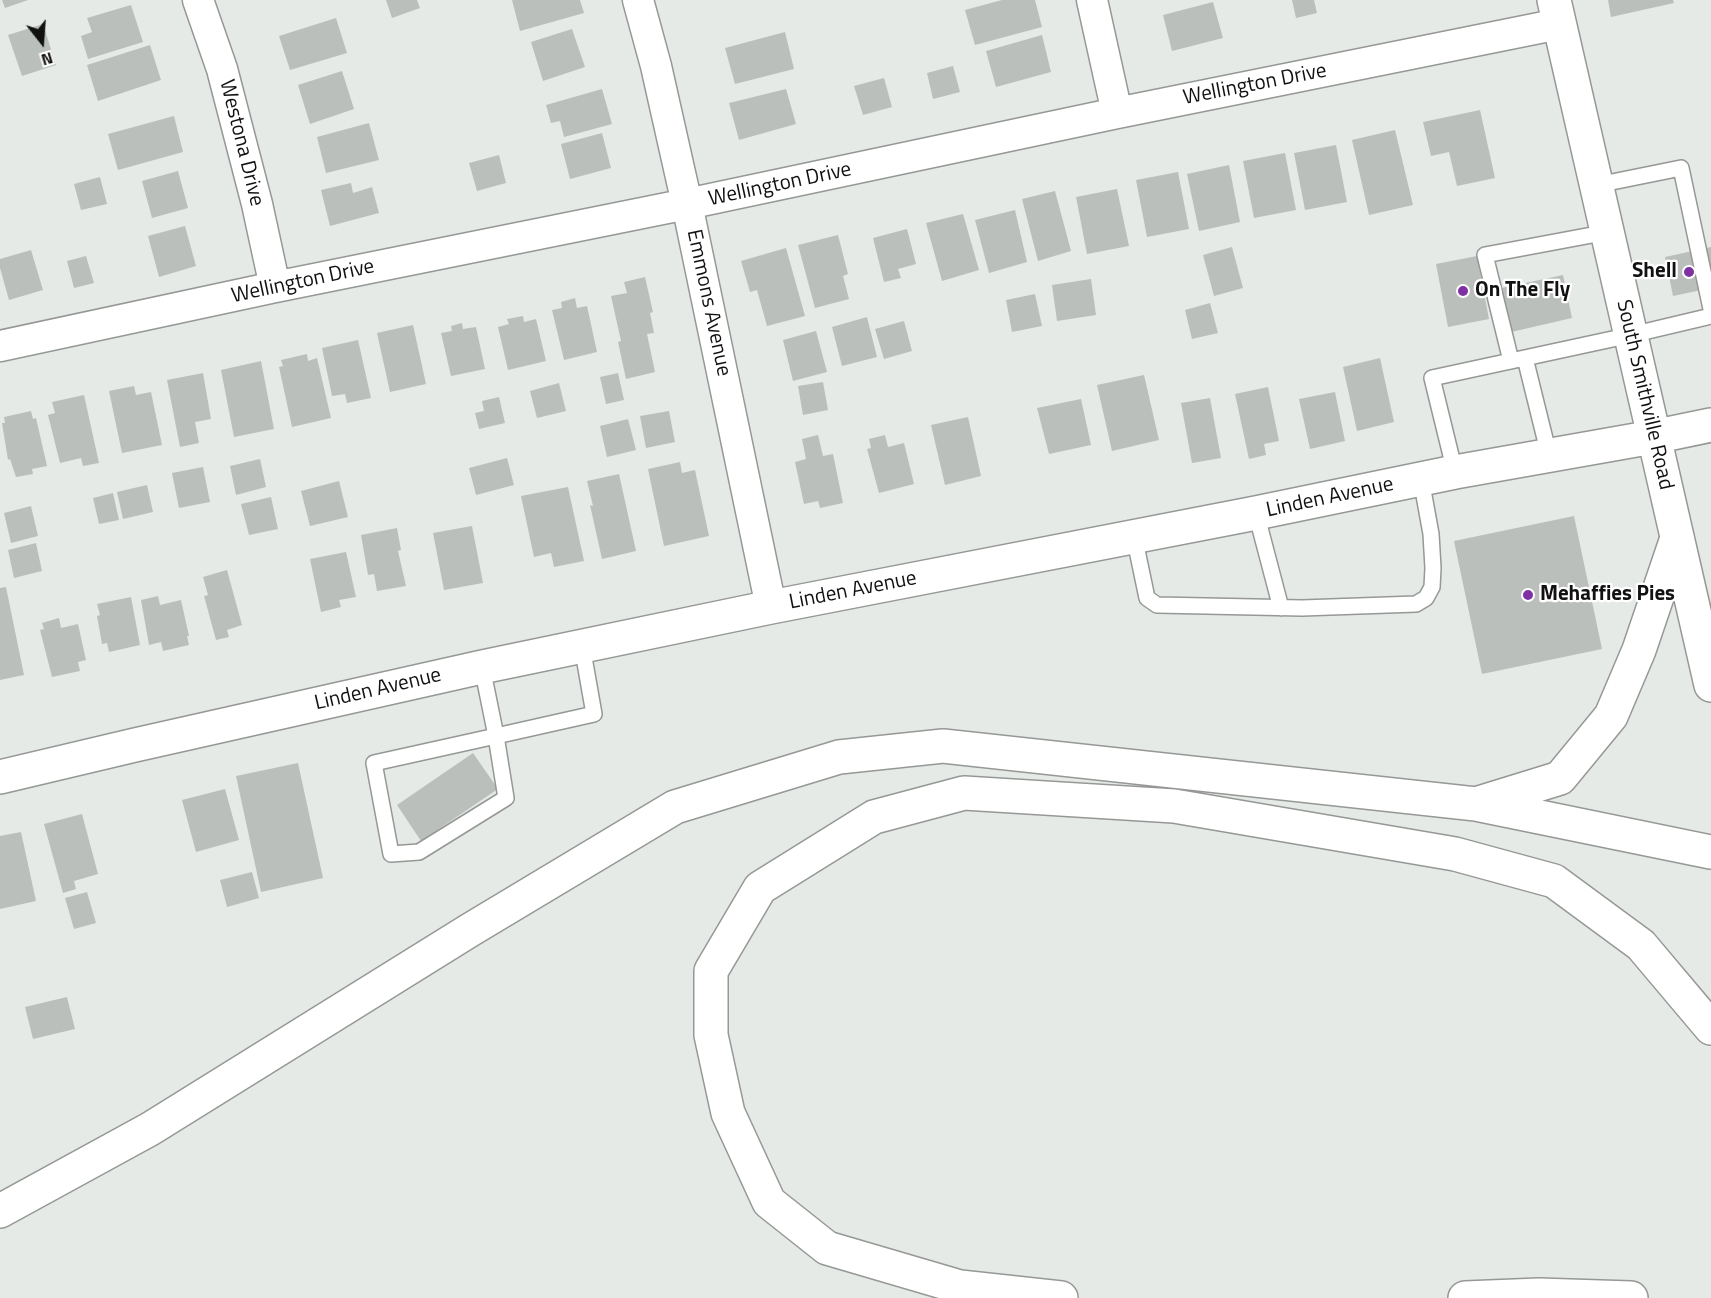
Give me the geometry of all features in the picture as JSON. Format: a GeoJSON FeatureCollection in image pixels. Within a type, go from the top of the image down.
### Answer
{"type":"FeatureCollection","features":[{"type":"Feature","properties":{"kind":"main road","name":"South Smithville Road"},"geometry":{"type":"LineString","coordinates":[[1557,12],[1711,685]]}},
{"type":"Feature","properties":{"kind":"main road","name":"Linden Avenue"},"geometry":{"type":"LineString","coordinates":[[0,777],[482,667],[771,607],[1455,472],[1711,425]]}},
{"type":"Feature","properties":{"kind":"main road"},"geometry":{"type":"LineString","coordinates":[[1476,804],[1560,778],[1611,716],[1639,650],[1677,538]]}},
{"type":"Feature","properties":{"kind":"main road"},"geometry":{"type":"LineString","coordinates":[[0,1211],[150,1129],[470,930],[675,807],[839,757],[943,746],[1476,804],[1711,852]]}},
{"type":"Feature","properties":{"kind":"main road"},"geometry":{"type":"LineString","coordinates":[[1061,1298],[960,1287],[827,1248],[769,1202],[728,1113],[711,1035],[711,970],[760,888],[874,817],[964,793],[1174,806],[1455,854],[1554,881],[1641,945],[1711,1028]]}},
{"type":"Feature","properties":{"kind":"main road"},"geometry":{"type":"LineString","coordinates":[[1465,1298],[1539,1295],[1631,1298]]}},
{"type":"Feature","properties":{"kind":"street","name":"Westona Drive"},"geometry":{"type":"LineString","coordinates":[[198,0],[222,69],[257,204],[275,287]]}},
{"type":"Feature","properties":{"kind":"street","name":"Emmons Avenue"},"geometry":{"type":"LineString","coordinates":[[638,0],[656,66],[687,204],[771,607]]}},
{"type":"Feature","properties":{"kind":"street"},"geometry":{"type":"LineString","coordinates":[[1092,0],[1117,113]]}},
{"type":"Feature","properties":{"kind":"street","name":"Wellington Drive"},"geometry":{"type":"LineString","coordinates":[[0,346],[1117,113],[1557,12]]}},
{"type":"Feature","properties":{"kind":"lane"},"geometry":{"type":"LineString","coordinates":[[1597,185],[1681,168],[1711,309]]}},
{"type":"Feature","properties":{"kind":"lane"},"geometry":{"type":"LineString","coordinates":[[1550,455],[1485,255],[1608,232]]}},
{"type":"Feature","properties":{"kind":"lane"},"geometry":{"type":"LineString","coordinates":[[1455,472],[1432,378],[1711,316]]}},
{"type":"Feature","properties":{"kind":"lane"},"geometry":{"type":"LineString","coordinates":[[1134,536],[1147,598],[1157,605],[1281,608],[1416,604],[1426,598],[1432,587],[1433,568],[1431,534],[1421,479]]}},
{"type":"Feature","properties":{"kind":"lane"},"geometry":{"type":"LineString","coordinates":[[1256,513],[1281,608]]}},
{"type":"Feature","properties":{"kind":"lane"},"geometry":{"type":"LineString","coordinates":[[482,667],[496,736],[506,798],[419,852],[391,854],[374,763],[496,736],[594,714],[582,646]]}},
{"type":"Feature","properties":{"kind":"building"},"geometry":{"type":"Polygon","coordinates":[[[2,0],[28,0],[5,8],[2,0]]]}},
{"type":"Feature","properties":{"kind":"building"},"geometry":{"type":"Polygon","coordinates":[[[386,0],[417,0],[420,8],[392,18],[386,0]]]}},
{"type":"Feature","properties":{"kind":"building"},"geometry":{"type":"Polygon","coordinates":[[[512,0],[580,0],[584,13],[520,31],[512,0]]]}},
{"type":"Feature","properties":{"kind":"building"},"geometry":{"type":"Polygon","coordinates":[[[1002,0],[1035,0],[1042,27],[975,45],[965,10],[1002,0]]]}},
{"type":"Feature","properties":{"kind":"building"},"geometry":{"type":"Polygon","coordinates":[[[1292,0],[1314,0],[1317,13],[1296,18],[1292,0]]]}},
{"type":"Feature","properties":{"kind":"building"},"geometry":{"type":"Polygon","coordinates":[[[1608,0],[1673,0],[1674,3],[1611,17],[1608,0]]]}},
{"type":"Feature","properties":{"kind":"building"},"geometry":{"type":"Polygon","coordinates":[[[1213,2],[1223,38],[1172,51],[1163,15],[1213,2]]]}},
{"type":"Feature","properties":{"kind":"building"},"geometry":{"type":"Polygon","coordinates":[[[131,5],[143,42],[88,59],[81,36],[92,32],[87,18],[131,5]]]}},
{"type":"Feature","properties":{"kind":"building"},"geometry":{"type":"Polygon","coordinates":[[[336,18],[347,53],[290,70],[279,36],[336,18]]]}},
{"type":"Feature","properties":{"kind":"building"},"geometry":{"type":"Polygon","coordinates":[[[43,24],[56,65],[22,76],[8,35],[43,24]]]}},
{"type":"Feature","properties":{"kind":"building"},"geometry":{"type":"Polygon","coordinates":[[[572,29],[585,67],[543,81],[531,42],[572,29]]]}},
{"type":"Feature","properties":{"kind":"building"},"geometry":{"type":"Polygon","coordinates":[[[785,32],[794,69],[735,84],[725,48],[785,32]]]}},
{"type":"Feature","properties":{"kind":"building"},"geometry":{"type":"Polygon","coordinates":[[[1042,35],[1051,72],[996,87],[986,51],[1042,35]]]}},
{"type":"Feature","properties":{"kind":"building"},"geometry":{"type":"Polygon","coordinates":[[[150,45],[161,80],[98,101],[87,65],[150,45]]]}},
{"type":"Feature","properties":{"kind":"building"},"geometry":{"type":"Polygon","coordinates":[[[953,66],[960,92],[933,99],[927,73],[953,66]]]}},
{"type":"Feature","properties":{"kind":"building"},"geometry":{"type":"Polygon","coordinates":[[[342,71],[354,109],[310,124],[298,85],[342,71]]]}},
{"type":"Feature","properties":{"kind":"building"},"geometry":{"type":"Polygon","coordinates":[[[884,78],[892,107],[863,115],[854,86],[884,78]]]}},
{"type":"Feature","properties":{"kind":"building"},"geometry":{"type":"Polygon","coordinates":[[[602,89],[612,124],[564,137],[560,121],[551,123],[546,105],[602,89]]]}},
{"type":"Feature","properties":{"kind":"building"},"geometry":{"type":"Polygon","coordinates":[[[786,89],[796,124],[739,140],[729,103],[786,89]]]}},
{"type":"Feature","properties":{"kind":"building"},"geometry":{"type":"Polygon","coordinates":[[[1480,110],[1495,178],[1457,186],[1449,152],[1431,156],[1423,122],[1480,110]]]}},
{"type":"Feature","properties":{"kind":"building"},"geometry":{"type":"Polygon","coordinates":[[[174,116],[183,152],[118,170],[108,134],[174,116]]]}},
{"type":"Feature","properties":{"kind":"building"},"geometry":{"type":"Polygon","coordinates":[[[369,123],[379,160],[326,173],[317,137],[369,123]]]}},
{"type":"Feature","properties":{"kind":"building"},"geometry":{"type":"Polygon","coordinates":[[[1395,130],[1413,205],[1369,215],[1352,140],[1395,130]]]}},
{"type":"Feature","properties":{"kind":"building"},"geometry":{"type":"Polygon","coordinates":[[[602,133],[611,168],[570,179],[561,144],[602,133]]]}},
{"type":"Feature","properties":{"kind":"building"},"geometry":{"type":"Polygon","coordinates":[[[1336,145],[1347,202],[1305,210],[1294,153],[1336,145]]]}},
{"type":"Feature","properties":{"kind":"building"},"geometry":{"type":"Polygon","coordinates":[[[1285,153],[1296,210],[1254,218],[1243,161],[1285,153]]]}},
{"type":"Feature","properties":{"kind":"building"},"geometry":{"type":"Polygon","coordinates":[[[499,155],[506,183],[477,191],[469,163],[499,155]]]}},
{"type":"Feature","properties":{"kind":"building"},"geometry":{"type":"Polygon","coordinates":[[[1229,165],[1240,222],[1199,231],[1187,174],[1229,165]]]}},
{"type":"Feature","properties":{"kind":"building"},"geometry":{"type":"Polygon","coordinates":[[[178,171],[188,208],[152,218],[142,181],[178,171]]]}},
{"type":"Feature","properties":{"kind":"building"},"geometry":{"type":"Polygon","coordinates":[[[1178,172],[1189,229],[1147,237],[1136,180],[1178,172]]]}},
{"type":"Feature","properties":{"kind":"building"},"geometry":{"type":"Polygon","coordinates":[[[100,177],[107,204],[81,210],[74,184],[100,177]]]}},
{"type":"Feature","properties":{"kind":"building"},"geometry":{"type":"Polygon","coordinates":[[[351,183],[353,193],[372,187],[379,213],[330,226],[321,190],[351,183]]]}},
{"type":"Feature","properties":{"kind":"building"},"geometry":{"type":"Polygon","coordinates":[[[1117,189],[1129,246],[1087,254],[1076,197],[1117,189]]]}},
{"type":"Feature","properties":{"kind":"building"},"geometry":{"type":"Polygon","coordinates":[[[1055,191],[1071,251],[1038,261],[1022,199],[1055,191]]]}},
{"type":"Feature","properties":{"kind":"building"},"geometry":{"type":"Polygon","coordinates":[[[1015,210],[1027,262],[989,273],[975,220],[1015,210]]]}},
{"type":"Feature","properties":{"kind":"building"},"geometry":{"type":"Polygon","coordinates":[[[963,214],[979,270],[942,281],[926,223],[963,214]]]}},
{"type":"Feature","properties":{"kind":"building"},"geometry":{"type":"Polygon","coordinates":[[[185,226],[196,266],[159,277],[148,236],[185,226]]]}},
{"type":"Feature","properties":{"kind":"building"},"geometry":{"type":"Polygon","coordinates":[[[907,229],[916,264],[898,269],[901,278],[884,282],[873,238],[907,229]]]}},
{"type":"Feature","properties":{"kind":"building"},"geometry":{"type":"Polygon","coordinates":[[[838,235],[848,274],[843,276],[849,299],[815,308],[798,245],[838,235]]]}},
{"type":"Feature","properties":{"kind":"building"},"geometry":{"type":"Polygon","coordinates":[[[1232,247],[1243,288],[1214,296],[1203,255],[1232,247]]]}},
{"type":"Feature","properties":{"kind":"building","name":"Shell"},"geometry":{"type":"Polygon","coordinates":[[[1711,247],[1711,288],[1673,296],[1665,257],[1711,247]]]}},
{"type":"Feature","properties":{"kind":"building"},"geometry":{"type":"Polygon","coordinates":[[[786,248],[805,316],[767,326],[757,290],[750,292],[741,261],[786,248]]]}},
{"type":"Feature","properties":{"kind":"building"},"geometry":{"type":"Polygon","coordinates":[[[31,250],[43,290],[9,300],[0,268],[0,259],[31,250]]]}},
{"type":"Feature","properties":{"kind":"building"},"geometry":{"type":"Polygon","coordinates":[[[86,256],[94,283],[74,288],[67,261],[86,256]]]}},
{"type":"Feature","properties":{"kind":"building","name":"On The Fly"},"geometry":{"type":"Polygon","coordinates":[[[1477,256],[1489,319],[1448,327],[1436,264],[1477,256]]]}},
{"type":"Feature","properties":{"kind":"building"},"geometry":{"type":"Polygon","coordinates":[[[1563,275],[1572,318],[1507,333],[1497,289],[1563,275]]]}},
{"type":"Feature","properties":{"kind":"building"},"geometry":{"type":"Polygon","coordinates":[[[645,277],[653,312],[650,313],[654,333],[647,334],[655,372],[626,379],[618,342],[621,341],[611,296],[627,293],[624,282],[645,277]]]}},
{"type":"Feature","properties":{"kind":"building"},"geometry":{"type":"Polygon","coordinates":[[[1091,279],[1096,315],[1057,321],[1052,285],[1091,279]]]}},
{"type":"Feature","properties":{"kind":"building"},"geometry":{"type":"Polygon","coordinates":[[[1035,294],[1042,326],[1012,332],[1006,300],[1035,294]]]}},
{"type":"Feature","properties":{"kind":"building"},"geometry":{"type":"Polygon","coordinates":[[[575,298],[577,308],[587,306],[597,352],[564,360],[552,310],[562,308],[561,302],[575,298]]]}},
{"type":"Feature","properties":{"kind":"building"},"geometry":{"type":"Polygon","coordinates":[[[1210,303],[1218,333],[1192,339],[1185,310],[1210,303]]]}},
{"type":"Feature","properties":{"kind":"building"},"geometry":{"type":"Polygon","coordinates":[[[523,316],[524,322],[536,319],[546,361],[508,370],[498,327],[509,324],[507,319],[523,316]]]}},
{"type":"Feature","properties":{"kind":"building"},"geometry":{"type":"Polygon","coordinates":[[[867,317],[877,357],[842,366],[832,327],[867,317]]]}},
{"type":"Feature","properties":{"kind":"building"},"geometry":{"type":"Polygon","coordinates":[[[904,321],[912,351],[884,359],[875,329],[904,321]]]}},
{"type":"Feature","properties":{"kind":"building"},"geometry":{"type":"Polygon","coordinates":[[[462,323],[463,329],[476,327],[485,369],[451,376],[441,333],[452,331],[451,326],[462,323]]]}},
{"type":"Feature","properties":{"kind":"building"},"geometry":{"type":"Polygon","coordinates":[[[413,325],[426,384],[390,392],[377,333],[413,325]]]}},
{"type":"Feature","properties":{"kind":"building"},"geometry":{"type":"Polygon","coordinates":[[[816,331],[827,372],[793,381],[783,340],[816,331]]]}},
{"type":"Feature","properties":{"kind":"building"},"geometry":{"type":"Polygon","coordinates":[[[358,340],[371,398],[347,403],[345,394],[332,396],[322,348],[358,340]]]}},
{"type":"Feature","properties":{"kind":"building"},"geometry":{"type":"Polygon","coordinates":[[[307,354],[308,361],[317,358],[331,418],[292,427],[279,367],[283,366],[281,360],[307,354]]]}},
{"type":"Feature","properties":{"kind":"building"},"geometry":{"type":"Polygon","coordinates":[[[1380,358],[1394,422],[1357,431],[1343,367],[1380,358]]]}},
{"type":"Feature","properties":{"kind":"building"},"geometry":{"type":"Polygon","coordinates":[[[261,361],[274,429],[234,437],[221,370],[261,361]]]}},
{"type":"Feature","properties":{"kind":"building"},"geometry":{"type":"Polygon","coordinates":[[[203,373],[211,419],[195,422],[199,443],[180,447],[167,380],[203,373]]]}},
{"type":"Feature","properties":{"kind":"building"},"geometry":{"type":"Polygon","coordinates":[[[618,373],[624,400],[606,404],[600,377],[618,373]]]}},
{"type":"Feature","properties":{"kind":"building"},"geometry":{"type":"Polygon","coordinates":[[[1144,375],[1159,440],[1112,451],[1097,385],[1144,375]]]}},
{"type":"Feature","properties":{"kind":"building"},"geometry":{"type":"Polygon","coordinates":[[[823,382],[828,410],[803,415],[798,386],[823,382]]]}},
{"type":"Feature","properties":{"kind":"building"},"geometry":{"type":"Polygon","coordinates":[[[559,383],[566,411],[537,418],[530,391],[559,383]]]}},
{"type":"Feature","properties":{"kind":"building"},"geometry":{"type":"Polygon","coordinates":[[[134,386],[136,395],[151,392],[162,445],[122,453],[109,391],[134,386]]]}},
{"type":"Feature","properties":{"kind":"building"},"geometry":{"type":"Polygon","coordinates":[[[1268,387],[1279,441],[1264,444],[1266,455],[1249,459],[1235,394],[1268,387]]]}},
{"type":"Feature","properties":{"kind":"building"},"geometry":{"type":"Polygon","coordinates":[[[1335,392],[1345,441],[1310,449],[1299,399],[1335,392]]]}},
{"type":"Feature","properties":{"kind":"building"},"geometry":{"type":"Polygon","coordinates":[[[84,395],[99,463],[83,466],[81,458],[60,463],[48,415],[55,413],[52,402],[84,395]]]}},
{"type":"Feature","properties":{"kind":"building"},"geometry":{"type":"Polygon","coordinates":[[[499,397],[505,423],[479,429],[475,413],[484,411],[482,401],[499,397]]]}},
{"type":"Feature","properties":{"kind":"building"},"geometry":{"type":"Polygon","coordinates":[[[1210,398],[1221,458],[1192,463],[1181,403],[1210,398]]]}},
{"type":"Feature","properties":{"kind":"building"},"geometry":{"type":"Polygon","coordinates":[[[1081,399],[1091,445],[1049,454],[1037,408],[1081,399]]]}},
{"type":"Feature","properties":{"kind":"building"},"geometry":{"type":"Polygon","coordinates":[[[31,411],[33,419],[36,418],[47,466],[32,469],[33,474],[16,477],[10,459],[8,460],[2,423],[5,423],[4,417],[31,411]]]}},
{"type":"Feature","properties":{"kind":"building"},"geometry":{"type":"Polygon","coordinates":[[[669,411],[675,442],[646,448],[640,416],[669,411]]]}},
{"type":"Feature","properties":{"kind":"building"},"geometry":{"type":"Polygon","coordinates":[[[968,417],[981,476],[945,485],[931,425],[968,417]]]}},
{"type":"Feature","properties":{"kind":"building"},"geometry":{"type":"Polygon","coordinates":[[[628,419],[636,450],[607,457],[600,426],[628,419]]]}},
{"type":"Feature","properties":{"kind":"building"},"geometry":{"type":"Polygon","coordinates":[[[818,435],[823,456],[833,454],[843,503],[820,508],[818,501],[804,504],[795,462],[806,459],[802,439],[818,435]]]}},
{"type":"Feature","properties":{"kind":"building"},"geometry":{"type":"Polygon","coordinates":[[[885,435],[888,447],[904,443],[914,484],[879,493],[867,449],[871,448],[869,439],[885,435]]]}},
{"type":"Feature","properties":{"kind":"building"},"geometry":{"type":"Polygon","coordinates":[[[507,458],[514,485],[476,495],[469,468],[507,458]]]}},
{"type":"Feature","properties":{"kind":"building"},"geometry":{"type":"Polygon","coordinates":[[[260,459],[266,487],[236,495],[230,466],[260,459]]]}},
{"type":"Feature","properties":{"kind":"building"},"geometry":{"type":"Polygon","coordinates":[[[680,462],[682,473],[695,470],[709,536],[664,546],[648,469],[680,462]]]}},
{"type":"Feature","properties":{"kind":"building"},"geometry":{"type":"Polygon","coordinates":[[[203,467],[210,502],[179,508],[172,473],[203,467]]]}},
{"type":"Feature","properties":{"kind":"building"},"geometry":{"type":"Polygon","coordinates":[[[619,474],[636,551],[602,559],[587,481],[619,474]]]}},
{"type":"Feature","properties":{"kind":"building"},"geometry":{"type":"Polygon","coordinates":[[[339,481],[348,517],[310,526],[301,491],[339,481]]]}},
{"type":"Feature","properties":{"kind":"building"},"geometry":{"type":"Polygon","coordinates":[[[147,485],[153,512],[123,519],[117,492],[147,485]]]}},
{"type":"Feature","properties":{"kind":"building"},"geometry":{"type":"Polygon","coordinates":[[[568,487],[584,561],[554,567],[551,553],[534,557],[521,496],[568,487]]]}},
{"type":"Feature","properties":{"kind":"building"},"geometry":{"type":"Polygon","coordinates":[[[113,493],[119,520],[99,524],[93,498],[113,493]]]}},
{"type":"Feature","properties":{"kind":"building"},"geometry":{"type":"Polygon","coordinates":[[[271,497],[278,529],[249,535],[241,504],[271,497]]]}},
{"type":"Feature","properties":{"kind":"building"},"geometry":{"type":"Polygon","coordinates":[[[31,506],[38,536],[11,543],[4,513],[31,506]]]}},
{"type":"Feature","properties":{"kind":"building","name":"Mehaffies Pies"},"geometry":{"type":"Polygon","coordinates":[[[1574,516],[1602,649],[1482,674],[1454,541],[1574,516]]]}},
{"type":"Feature","properties":{"kind":"building"},"geometry":{"type":"Polygon","coordinates":[[[472,526],[483,583],[444,590],[433,533],[472,526]]]}},
{"type":"Feature","properties":{"kind":"building"},"geometry":{"type":"Polygon","coordinates":[[[397,528],[401,550],[398,551],[406,586],[377,591],[374,574],[368,575],[361,535],[397,528]]]}},
{"type":"Feature","properties":{"kind":"building"},"geometry":{"type":"Polygon","coordinates":[[[36,543],[42,571],[14,578],[8,550],[36,543]]]}},
{"type":"Feature","properties":{"kind":"building"},"geometry":{"type":"Polygon","coordinates":[[[346,552],[356,597],[339,600],[341,607],[321,612],[310,559],[346,552]]]}},
{"type":"Feature","properties":{"kind":"building"},"geometry":{"type":"Polygon","coordinates":[[[227,570],[242,625],[227,630],[229,637],[216,640],[204,596],[208,595],[203,577],[227,570]]]}},
{"type":"Feature","properties":{"kind":"building"},"geometry":{"type":"Polygon","coordinates":[[[6,587],[24,675],[0,680],[0,588],[6,587]]]}},
{"type":"Feature","properties":{"kind":"building"},"geometry":{"type":"Polygon","coordinates":[[[158,596],[160,605],[181,600],[189,645],[163,651],[161,642],[149,645],[141,600],[158,596]]]}},
{"type":"Feature","properties":{"kind":"building"},"geometry":{"type":"Polygon","coordinates":[[[131,597],[140,645],[109,652],[107,643],[102,644],[97,604],[131,597]]]}},
{"type":"Feature","properties":{"kind":"building"},"geometry":{"type":"Polygon","coordinates":[[[59,618],[61,628],[78,624],[86,660],[78,662],[80,671],[52,677],[40,630],[44,629],[42,623],[59,618]]]}},
{"type":"Feature","properties":{"kind":"building"},"geometry":{"type":"Polygon","coordinates":[[[473,753],[498,789],[421,841],[397,805],[473,753]]]}},
{"type":"Feature","properties":{"kind":"building"},"geometry":{"type":"Polygon","coordinates":[[[298,763],[323,878],[261,892],[236,776],[298,763]]]}},
{"type":"Feature","properties":{"kind":"building"},"geometry":{"type":"Polygon","coordinates":[[[225,789],[239,840],[196,852],[182,800],[225,789]]]}},
{"type":"Feature","properties":{"kind":"building"},"geometry":{"type":"Polygon","coordinates":[[[82,814],[98,874],[74,881],[76,889],[63,893],[44,824],[82,814]]]}},
{"type":"Feature","properties":{"kind":"building"},"geometry":{"type":"Polygon","coordinates":[[[21,832],[36,901],[0,909],[0,836],[21,832]]]}},
{"type":"Feature","properties":{"kind":"building"},"geometry":{"type":"Polygon","coordinates":[[[252,872],[259,898],[227,907],[220,880],[252,872]]]}},
{"type":"Feature","properties":{"kind":"building"},"geometry":{"type":"Polygon","coordinates":[[[87,892],[96,923],[74,929],[65,898],[87,892]]]}},
{"type":"Feature","properties":{"kind":"building"},"geometry":{"type":"Polygon","coordinates":[[[67,997],[75,1029],[33,1039],[25,1007],[67,997]]]}},
{"type":"Feature","properties":{"kind":"place","name":"Shell"},"geometry":{"type":"Point","coordinates":[1689,272]}},
{"type":"Feature","properties":{"kind":"place","name":"On The Fly"},"geometry":{"type":"Point","coordinates":[1463,291]}},
{"type":"Feature","properties":{"kind":"place","name":"Mehaffies Pies"},"geometry":{"type":"Point","coordinates":[1528,595]}}]}
